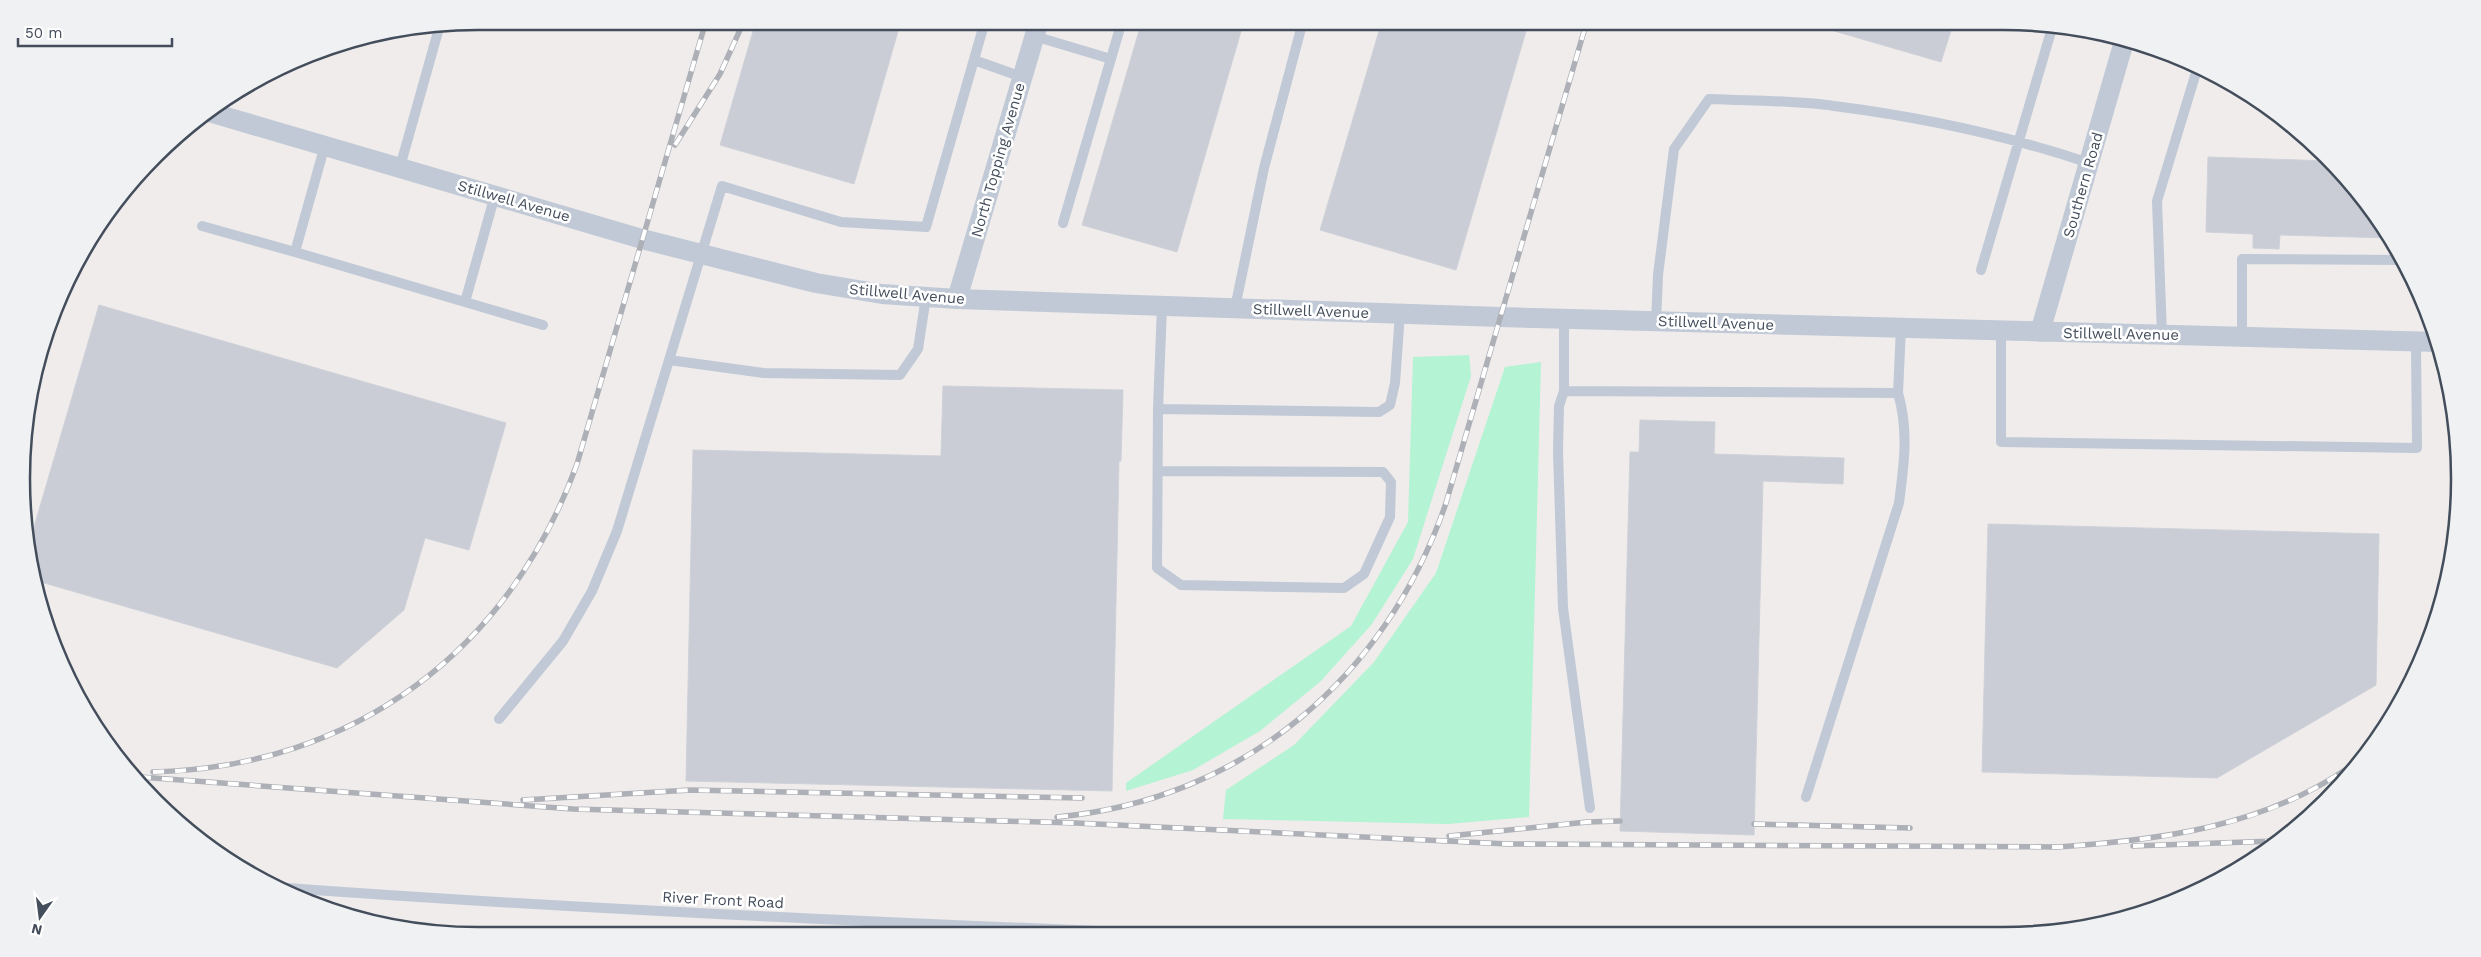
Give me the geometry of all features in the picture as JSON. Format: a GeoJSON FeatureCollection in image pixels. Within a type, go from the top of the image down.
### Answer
{"type":"FeatureCollection","features":[{"type":"Feature","properties":{"kind":"street","name":"North Topping Avenue"},"geometry":{"type":"LineString","coordinates":[[957,299],[1036,30]]}},
{"type":"Feature","properties":{"kind":"street","name":"Southern Road"},"geometry":{"type":"LineString","coordinates":[[2040,332],[2123,46]]}},
{"type":"Feature","properties":{"kind":"street","name":"Stillwell Avenue"},"geometry":{"type":"LineString","coordinates":[[220,112],[325,146],[700,253],[816,283],[882,294],[957,299],[1656,322],[2430,342]]}},
{"type":"Feature","properties":{"kind":"lane"},"geometry":{"type":"LineString","coordinates":[[499,719],[563,641],[592,591],[617,531],[700,253],[722,186],[841,222],[926,227],[982,30]]}},
{"type":"Feature","properties":{"kind":"lane"},"geometry":{"type":"LineString","coordinates":[[1038,30],[1111,59]]}},
{"type":"Feature","properties":{"kind":"lane"},"geometry":{"type":"LineString","coordinates":[[1063,224],[1119,30]]}},
{"type":"Feature","properties":{"kind":"lane"},"geometry":{"type":"LineString","coordinates":[[1235,308],[1264,168],[1301,30]]}},
{"type":"Feature","properties":{"kind":"lane"},"geometry":{"type":"LineString","coordinates":[[400,167],[438,32]]}},
{"type":"Feature","properties":{"kind":"lane"},"geometry":{"type":"LineString","coordinates":[[1981,270],[2051,33]]}},
{"type":"Feature","properties":{"kind":"lane"},"geometry":{"type":"LineString","coordinates":[[974,60],[1022,77]]}},
{"type":"Feature","properties":{"kind":"lane"},"geometry":{"type":"LineString","coordinates":[[2162,335],[2157,202],[2196,74]]}},
{"type":"Feature","properties":{"kind":"lane"},"geometry":{"type":"LineString","coordinates":[[1656,322],[1658,275],[1674,149],[1710,99],[1833,105],[2019,140],[2089,163]]}},
{"type":"Feature","properties":{"kind":"lane"},"geometry":{"type":"LineString","coordinates":[[295,252],[325,146]]}},
{"type":"Feature","properties":{"kind":"lane"},"geometry":{"type":"LineString","coordinates":[[466,302],[495,195]]}},
{"type":"Feature","properties":{"kind":"lane"},"geometry":{"type":"LineString","coordinates":[[202,226],[543,325]]}},
{"type":"Feature","properties":{"kind":"lane"},"geometry":{"type":"LineString","coordinates":[[2242,337],[2242,259],[2394,260]]}},
{"type":"Feature","properties":{"kind":"lane"},"geometry":{"type":"LineString","coordinates":[[669,360],[764,373],[900,375],[918,350],[926,297]]}},
{"type":"Feature","properties":{"kind":"lane"},"geometry":{"type":"LineString","coordinates":[[1158,471],[1383,472],[1391,482],[1390,517],[1364,574],[1344,588],[1181,585],[1157,568],[1158,409],[1162,306]]}},
{"type":"Feature","properties":{"kind":"lane"},"geometry":{"type":"LineString","coordinates":[[1158,409],[1379,412],[1390,405],[1393,391],[1400,313]]}},
{"type":"Feature","properties":{"kind":"lane"},"geometry":{"type":"LineString","coordinates":[[1564,319],[1564,391],[1559,406],[1558,452],[1563,608],[1590,808]]}},
{"type":"Feature","properties":{"kind":"lane"},"geometry":{"type":"LineString","coordinates":[[1806,797],[1899,503],[1905,462],[1905,418],[1898,393],[1902,328]]}},
{"type":"Feature","properties":{"kind":"lane"},"geometry":{"type":"LineString","coordinates":[[2001,331],[2000,442],[2417,448],[2416,342]]}},
{"type":"Feature","properties":{"kind":"lane"},"geometry":{"type":"LineString","coordinates":[[1564,391],[1898,393]]}},
{"type":"Feature","properties":{"kind":"lane","name":"River Front Road"},"geometry":{"type":"LineString","coordinates":[[295,888],[411,897],[797,919],[997,927]]}},
{"type":"Feature","properties":{"kind":"green space"},"geometry":{"type":"Polygon","coordinates":[[[1469,355],[1471,376],[1413,559],[1372,624],[1321,681],[1260,731],[1193,770],[1126,791],[1126,783],[1351,626],[1408,522],[1413,357],[1469,355]]]}},
{"type":"Feature","properties":{"kind":"green space"},"geometry":{"type":"Polygon","coordinates":[[[1541,362],[1529,817],[1448,824],[1223,819],[1226,790],[1294,745],[1374,662],[1436,573],[1505,367],[1541,362]]]}},
{"type":"Feature","properties":{"kind":"building"},"geometry":{"type":"Polygon","coordinates":[[[753,30],[898,30],[854,184],[720,145],[753,30]]]}},
{"type":"Feature","properties":{"kind":"building"},"geometry":{"type":"Polygon","coordinates":[[[1139,30],[1241,30],[1177,252],[1082,225],[1139,30]]]}},
{"type":"Feature","properties":{"kind":"building"},"geometry":{"type":"Polygon","coordinates":[[[1379,30],[1526,30],[1456,270],[1320,230],[1379,30]]]}},
{"type":"Feature","properties":{"kind":"building"},"geometry":{"type":"Polygon","coordinates":[[[1831,30],[1951,30],[1941,62],[1831,30]]]}},
{"type":"Feature","properties":{"kind":"building"},"geometry":{"type":"Polygon","coordinates":[[[2208,157],[2320,161],[2358,205],[2381,238],[2280,235],[2279,249],[2253,248],[2253,234],[2206,232],[2208,157]]]}},
{"type":"Feature","properties":{"kind":"building"},"geometry":{"type":"Polygon","coordinates":[[[99,305],[506,423],[469,550],[425,538],[404,610],[337,668],[42,582],[33,530],[99,305]]]}},
{"type":"Feature","properties":{"kind":"building"},"geometry":{"type":"Polygon","coordinates":[[[943,386],[1123,390],[1121,461],[1119,461],[1112,791],[686,781],[693,450],[941,456],[943,386]]]}},
{"type":"Feature","properties":{"kind":"building"},"geometry":{"type":"Polygon","coordinates":[[[1640,420],[1715,422],[1714,454],[1844,458],[1843,484],[1763,481],[1754,835],[1620,831],[1630,452],[1639,452],[1640,420]]]}},
{"type":"Feature","properties":{"kind":"building"},"geometry":{"type":"Polygon","coordinates":[[[1988,524],[2379,534],[2376,685],[2217,778],[1982,772],[1988,524]]]}},
{"type":"Feature","properties":{"kind":"railway"},"geometry":{"type":"LineString","coordinates":[[153,772],[226,765],[294,748],[358,722],[415,686],[466,642],[510,590],[548,531],[577,464],[703,30]]}},
{"type":"Feature","properties":{"kind":"railway"},"geometry":{"type":"LineString","coordinates":[[675,145],[720,74],[740,30]]}},
{"type":"Feature","properties":{"kind":"railway"},"geometry":{"type":"LineString","coordinates":[[1057,817],[1125,806],[1188,785],[1246,756],[1299,719],[1346,675],[1386,624],[1420,566],[1446,503],[1584,30]]}},
{"type":"Feature","properties":{"kind":"railway"},"geometry":{"type":"LineString","coordinates":[[144,777],[573,809],[1076,823],[1508,844],[2058,847],[2134,840],[2209,827],[2281,804],[2315,788],[2342,772]]}},
{"type":"Feature","properties":{"kind":"railway"},"geometry":{"type":"LineString","coordinates":[[523,800],[690,790],[1082,798]]}},
{"type":"Feature","properties":{"kind":"railway"},"geometry":{"type":"LineString","coordinates":[[1449,836],[1587,822],[1620,821]]}},
{"type":"Feature","properties":{"kind":"railway"},"geometry":{"type":"LineString","coordinates":[[1754,824],[1910,828]]}},
{"type":"Feature","properties":{"kind":"railway"},"geometry":{"type":"LineString","coordinates":[[2133,846],[2266,841]]}}]}
